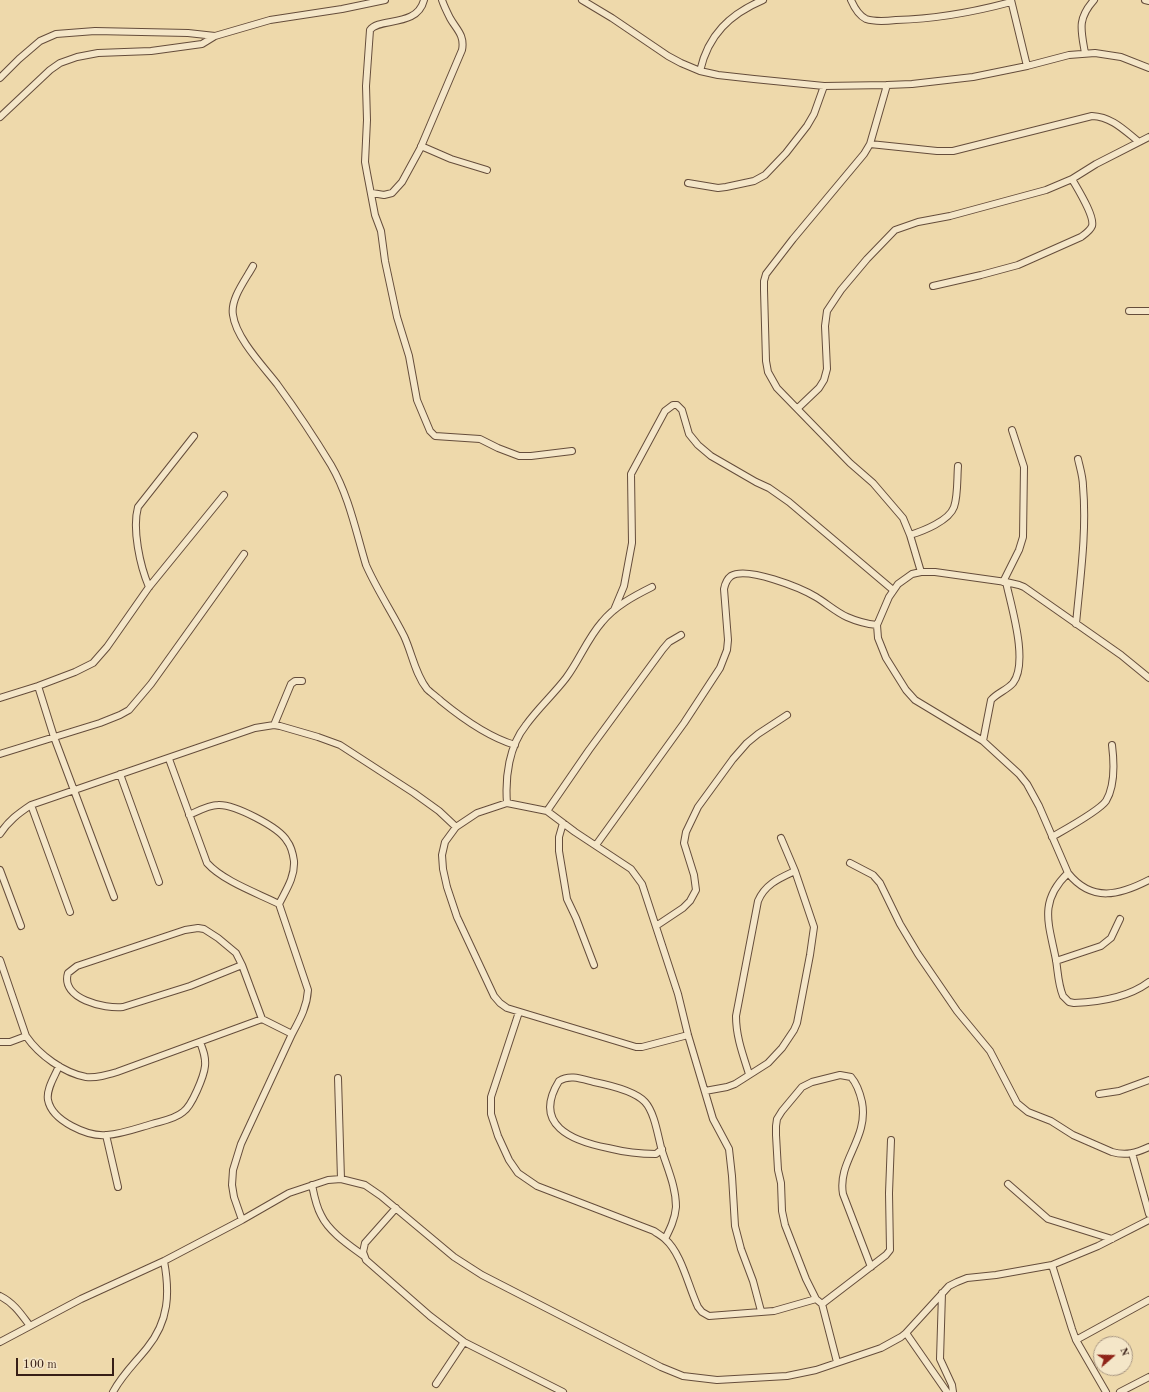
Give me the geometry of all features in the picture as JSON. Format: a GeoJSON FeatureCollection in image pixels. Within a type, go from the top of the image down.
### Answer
{"type":"FeatureCollection","features":[{"type":"Feature","properties":{"kind":"street"},"geometry":{"type":"LineString","coordinates":[[0,118],[50,70],[60,63],[77,57],[98,54],[151,51],[202,44],[215,36],[253,24],[385,0]]}},
{"type":"Feature","properties":{"kind":"street"},"geometry":{"type":"LineString","coordinates":[[424,0],[419,10],[409,18],[395,22],[377,24],[372,27],[370,30],[366,86],[367,120],[365,162],[375,215],[381,231],[384,261],[397,317],[409,356],[416,400],[431,433],[435,436],[480,438],[498,448],[519,456],[572,452]]}},
{"type":"Feature","properties":{"kind":"street"},"geometry":{"type":"LineString","coordinates":[[372,193],[384,195],[394,191],[402,182],[421,146],[463,44],[462,36],[448,15],[442,0]]}},
{"type":"Feature","properties":{"kind":"street"},"geometry":{"type":"LineString","coordinates":[[582,0],[612,18],[668,56],[700,71],[718,75],[824,86],[887,86],[973,77],[1027,66],[1050,59],[1085,53],[1102,53],[1121,57],[1149,68]]}},
{"type":"Feature","properties":{"kind":"street"},"geometry":{"type":"LineString","coordinates":[[700,71],[706,49],[721,28],[737,15],[763,0]]}},
{"type":"Feature","properties":{"kind":"street"},"geometry":{"type":"LineString","coordinates":[[851,0],[858,13],[866,19],[883,21],[977,11],[1011,1],[1027,66]]}},
{"type":"Feature","properties":{"kind":"street"},"geometry":{"type":"LineString","coordinates":[[1085,53],[1081,34],[1081,23],[1088,7],[1094,0]]}},
{"type":"Feature","properties":{"kind":"street"},"geometry":{"type":"LineString","coordinates":[[1145,0],[1149,1]]}},
{"type":"Feature","properties":{"kind":"street"},"geometry":{"type":"LineString","coordinates":[[0,78],[40,41],[56,34],[95,31],[188,33],[215,36]]}},
{"type":"Feature","properties":{"kind":"street"},"geometry":{"type":"LineString","coordinates":[[688,183],[726,188],[754,181],[765,175],[777,163],[807,126],[814,114],[824,86]]}},
{"type":"Feature","properties":{"kind":"street"},"geometry":{"type":"LineString","coordinates":[[887,86],[870,144],[864,154],[788,245],[769,270],[764,281],[767,368],[774,384],[850,463],[873,483],[903,518],[910,535],[921,572]]}},
{"type":"Feature","properties":{"kind":"street"},"geometry":{"type":"LineString","coordinates":[[870,144],[937,151],[953,151],[1092,116],[1110,120],[1139,142]]}},
{"type":"Feature","properties":{"kind":"street"},"geometry":{"type":"LineString","coordinates":[[798,408],[819,388],[824,380],[827,369],[825,318],[831,305],[867,259],[894,230],[911,224],[950,216],[1046,190],[1072,179],[1096,164],[1149,137]]}},
{"type":"Feature","properties":{"kind":"street"},"geometry":{"type":"LineString","coordinates":[[421,146],[451,159],[487,170]]}},
{"type":"Feature","properties":{"kind":"street"},"geometry":{"type":"LineString","coordinates":[[933,286],[1018,265],[1087,233],[1091,228],[1092,220],[1072,179]]}},
{"type":"Feature","properties":{"kind":"street"},"geometry":{"type":"LineString","coordinates":[[254,266],[234,300],[232,306],[235,323],[247,345],[322,450],[335,473],[351,512],[366,565],[404,635],[418,672],[427,689],[454,712],[490,734],[514,745]]}},
{"type":"Feature","properties":{"kind":"street"},"geometry":{"type":"LineString","coordinates":[[1129,311],[1149,311]]}},
{"type":"Feature","properties":{"kind":"street"},"geometry":{"type":"LineString","coordinates":[[614,610],[624,586],[632,543],[631,474],[665,410],[677,404],[682,410],[689,434],[702,449],[711,456],[769,488],[789,502],[893,590]]}},
{"type":"Feature","properties":{"kind":"street"},"geometry":{"type":"LineString","coordinates":[[983,741],[990,700],[1008,688],[1014,681],[1020,659],[1016,631],[1005,582],[1023,537],[1024,467],[1012,430]]}},
{"type":"Feature","properties":{"kind":"street"},"geometry":{"type":"LineString","coordinates":[[149,587],[140,562],[136,526],[136,514],[138,507],[194,436]]}},
{"type":"Feature","properties":{"kind":"street"},"geometry":{"type":"LineString","coordinates":[[1076,624],[1082,558],[1084,511],[1083,485],[1078,459]]}},
{"type":"Feature","properties":{"kind":"street"},"geometry":{"type":"LineString","coordinates":[[910,535],[937,523],[952,512],[956,503],[958,466]]}},
{"type":"Feature","properties":{"kind":"street"},"geometry":{"type":"LineString","coordinates":[[0,698],[76,672],[93,663],[107,647],[149,587],[224,495]]}},
{"type":"Feature","properties":{"kind":"street"},"geometry":{"type":"LineString","coordinates":[[0,754],[54,736],[100,723],[129,710],[151,684],[244,554]]}},
{"type":"Feature","properties":{"kind":"street"},"geometry":{"type":"LineString","coordinates":[[1149,678],[1121,655],[1024,588],[1019,585],[1005,582],[921,572],[906,577],[893,590],[885,604],[877,625],[878,638],[882,650],[903,686],[911,696],[930,710],[983,741],[1027,784],[1036,799],[1068,873],[1081,885],[1098,894],[1119,892],[1149,880]]}},
{"type":"Feature","properties":{"kind":"street"},"geometry":{"type":"LineString","coordinates":[[596,845],[684,723],[720,668],[727,650],[728,640],[724,589],[730,576],[738,574],[763,576],[790,584],[816,597],[846,617],[877,625]]}},
{"type":"Feature","properties":{"kind":"street"},"geometry":{"type":"LineString","coordinates":[[507,804],[507,779],[514,745],[525,725],[569,675],[602,622],[614,610],[635,595],[652,587]]}},
{"type":"Feature","properties":{"kind":"street"},"geometry":{"type":"LineString","coordinates":[[547,811],[589,750],[663,649],[669,642],[681,635]]}},
{"type":"Feature","properties":{"kind":"street"},"geometry":{"type":"LineString","coordinates":[[274,725],[291,684],[295,681],[302,680]]}},
{"type":"Feature","properties":{"kind":"street"},"geometry":{"type":"LineString","coordinates":[[38,686],[54,736],[114,897]]}},
{"type":"Feature","properties":{"kind":"street"},"geometry":{"type":"LineString","coordinates":[[656,926],[683,908],[690,901],[696,890],[694,876],[684,843],[686,832],[698,806],[733,759],[747,743],[787,715]]}},
{"type":"Feature","properties":{"kind":"street"},"geometry":{"type":"LineString","coordinates":[[0,834],[4,827],[14,817],[31,805],[120,774],[169,759],[255,728],[274,725],[297,730],[340,745],[414,793],[439,811],[456,827]]}},
{"type":"Feature","properties":{"kind":"street"},"geometry":{"type":"LineString","coordinates":[[1052,837],[1098,809],[1107,799],[1111,791],[1112,745]]}},
{"type":"Feature","properties":{"kind":"street"},"geometry":{"type":"LineString","coordinates":[[169,759],[204,859],[214,870],[228,879],[279,904]]}},
{"type":"Feature","properties":{"kind":"street"},"geometry":{"type":"LineString","coordinates":[[120,774],[159,882]]}},
{"type":"Feature","properties":{"kind":"street"},"geometry":{"type":"LineString","coordinates":[[688,1035],[642,1047],[636,1047],[519,1012],[500,1004],[494,996],[457,917],[447,888],[442,856],[445,842],[456,827],[477,813],[507,804],[547,811],[625,864],[636,874],[645,892],[678,994],[688,1035],[713,1119],[729,1149],[732,1169],[735,1226],[741,1250],[753,1281],[761,1311]]}},
{"type":"Feature","properties":{"kind":"street"},"geometry":{"type":"LineString","coordinates":[[31,805],[70,912]]}},
{"type":"Feature","properties":{"kind":"street"},"geometry":{"type":"LineString","coordinates":[[189,814],[215,805],[225,805],[240,810],[268,824],[287,840],[292,854],[294,868],[293,875],[279,904],[308,990],[307,1001],[302,1016],[292,1034],[241,1144],[233,1170],[232,1185],[234,1197],[242,1220]]}},
{"type":"Feature","properties":{"kind":"street"},"geometry":{"type":"LineString","coordinates":[[563,823],[559,851],[566,899],[576,918],[594,965]]}},
{"type":"Feature","properties":{"kind":"street"},"geometry":{"type":"LineString","coordinates":[[704,1091],[735,1084],[768,1063],[782,1048],[794,1030],[800,1008],[814,927],[795,870],[781,838]]}},
{"type":"Feature","properties":{"kind":"street"},"geometry":{"type":"LineString","coordinates":[[850,863],[873,876],[880,883],[900,924],[918,954],[957,1011],[990,1050],[1016,1103],[1028,1112],[1046,1119],[1073,1135],[1112,1152],[1119,1154],[1132,1154],[1149,1147]]}},
{"type":"Feature","properties":{"kind":"street"},"geometry":{"type":"LineString","coordinates":[[0,870],[21,926]]}},
{"type":"Feature","properties":{"kind":"street"},"geometry":{"type":"LineString","coordinates":[[749,1074],[737,1036],[736,1016],[758,901],[760,896],[775,880],[795,870]]}},
{"type":"Feature","properties":{"kind":"street"},"geometry":{"type":"LineString","coordinates":[[1068,873],[1058,884],[1049,901],[1048,923],[1061,992],[1065,1000],[1069,1002],[1080,1002],[1111,998],[1129,994],[1149,982]]}},
{"type":"Feature","properties":{"kind":"street"},"geometry":{"type":"LineString","coordinates":[[1056,961],[1101,946],[1111,938],[1120,919]]}},
{"type":"Feature","properties":{"kind":"street"},"geometry":{"type":"LineString","coordinates":[[242,965],[190,986],[116,1008],[102,1006],[78,997],[72,991],[67,981],[68,973],[77,966],[192,928],[204,929],[236,953],[242,965],[262,1019],[292,1034]]}},
{"type":"Feature","properties":{"kind":"street"},"geometry":{"type":"LineString","coordinates":[[0,960],[26,1036],[37,1051],[48,1060],[59,1066],[87,1077],[101,1076],[117,1072],[262,1019]]}},
{"type":"Feature","properties":{"kind":"street"},"geometry":{"type":"LineString","coordinates":[[519,1012],[491,1097],[490,1114],[509,1160],[518,1173],[537,1186],[654,1231],[665,1239],[679,1261],[698,1307],[705,1315],[712,1316],[780,1310],[816,1299]]}},
{"type":"Feature","properties":{"kind":"street"},"geometry":{"type":"LineString","coordinates":[[0,1042],[10,1042],[26,1036]]}},
{"type":"Feature","properties":{"kind":"street"},"geometry":{"type":"LineString","coordinates":[[59,1066],[48,1093],[50,1106],[55,1114],[78,1128],[97,1134],[106,1135],[172,1118],[183,1113],[188,1108],[203,1074],[205,1055],[200,1042]]}},
{"type":"Feature","properties":{"kind":"street"},"geometry":{"type":"LineString","coordinates":[[837,1362],[822,1304],[816,1299],[806,1279],[785,1225],[782,1211],[776,1135],[777,1119],[802,1087],[812,1082],[840,1076],[851,1076],[856,1083],[861,1097],[863,1109],[860,1134],[846,1165],[841,1185],[843,1194],[871,1267]]}},
{"type":"Feature","properties":{"kind":"street"},"geometry":{"type":"LineString","coordinates":[[338,1078],[341,1179]]}},
{"type":"Feature","properties":{"kind":"street"},"geometry":{"type":"LineString","coordinates":[[662,1149],[656,1154],[636,1154],[587,1144],[567,1135],[559,1129],[550,1110],[552,1095],[559,1081],[565,1078],[576,1078],[617,1088],[636,1095],[647,1105],[652,1115],[676,1196],[673,1223],[665,1239]]}},
{"type":"Feature","properties":{"kind":"street"},"geometry":{"type":"LineString","coordinates":[[1099,1094],[1119,1090],[1149,1080]]}},
{"type":"Feature","properties":{"kind":"street"},"geometry":{"type":"LineString","coordinates":[[106,1135],[118,1187]]}},
{"type":"Feature","properties":{"kind":"street"},"geometry":{"type":"LineString","coordinates":[[822,1304],[871,1267],[890,1250],[889,1193],[891,1140]]}},
{"type":"Feature","properties":{"kind":"street"},"geometry":{"type":"LineString","coordinates":[[1132,1154],[1149,1214]]}},
{"type":"Feature","properties":{"kind":"street"},"geometry":{"type":"LineString","coordinates":[[0,1342],[82,1299],[164,1261],[242,1220],[289,1193],[328,1180],[341,1179],[365,1185],[396,1208],[454,1257],[482,1275],[661,1367],[684,1376],[717,1380],[798,1375],[881,1348],[906,1333],[949,1286],[967,1278],[996,1275],[1052,1265],[1098,1246],[1149,1220]]}},
{"type":"Feature","properties":{"kind":"street"},"geometry":{"type":"LineString","coordinates":[[1008,1184],[1048,1219],[1063,1225],[1112,1239]]}},
{"type":"Feature","properties":{"kind":"street"},"geometry":{"type":"LineString","coordinates":[[312,1185],[318,1207],[324,1220],[342,1239],[364,1256],[372,1265],[430,1316],[464,1342],[563,1392]]}},
{"type":"Feature","properties":{"kind":"street"},"geometry":{"type":"LineString","coordinates":[[364,1256],[365,1243],[396,1208]]}},
{"type":"Feature","properties":{"kind":"street"},"geometry":{"type":"LineString","coordinates":[[113,1392],[123,1376],[148,1347],[162,1322],[167,1306],[168,1290],[164,1261]]}},
{"type":"Feature","properties":{"kind":"street"},"geometry":{"type":"LineString","coordinates":[[1052,1265],[1076,1340],[1106,1392]]}},
{"type":"Feature","properties":{"kind":"street"},"geometry":{"type":"LineString","coordinates":[[942,1293],[940,1359],[952,1385],[953,1392]]}},
{"type":"Feature","properties":{"kind":"street"},"geometry":{"type":"LineString","coordinates":[[0,1296],[8,1300],[16,1308],[30,1326]]}},
{"type":"Feature","properties":{"kind":"street"},"geometry":{"type":"LineString","coordinates":[[1076,1340],[1149,1300]]}},
{"type":"Feature","properties":{"kind":"street"},"geometry":{"type":"LineString","coordinates":[[906,1333],[947,1392]]}},
{"type":"Feature","properties":{"kind":"street"},"geometry":{"type":"LineString","coordinates":[[436,1384],[464,1342]]}},
{"type":"Feature","properties":{"kind":"street"},"geometry":{"type":"LineString","coordinates":[[1120,1392],[1149,1376]]}}]}
